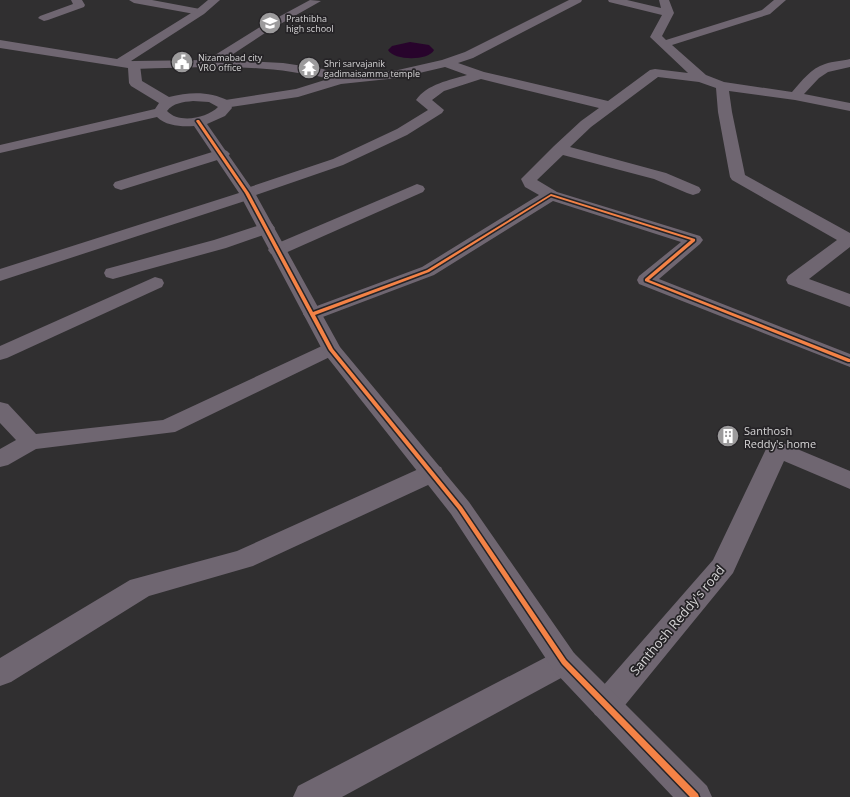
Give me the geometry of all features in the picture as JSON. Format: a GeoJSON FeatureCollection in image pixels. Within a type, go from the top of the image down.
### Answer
{"type":"FeatureCollection","features":[{"type":"Feature","properties":{"kind":"street"},"geometry":{"type":"LineString","coordinates":[[134,0],[200,12]]}},
{"type":"Feature","properties":{"kind":"street"},"geometry":{"type":"LineString","coordinates":[[120,62],[200,12],[215,0]]}},
{"type":"Feature","properties":{"kind":"street"},"geometry":{"type":"LineString","coordinates":[[0,149],[164,107],[183,98],[212,98],[224,104],[298,93],[339,80],[398,74],[446,63],[469,55],[577,0]]}},
{"type":"Feature","properties":{"kind":"street"},"geometry":{"type":"LineString","coordinates":[[613,0],[668,12]]}},
{"type":"Feature","properties":{"kind":"street"},"geometry":{"type":"LineString","coordinates":[[664,0],[668,12],[656,37],[701,78]]}},
{"type":"Feature","properties":{"kind":"street"},"geometry":{"type":"LineString","coordinates":[[664,44],[766,12],[781,0]]}},
{"type":"Feature","properties":{"kind":"street"},"geometry":{"type":"LineString","coordinates":[[44,18],[80,5],[80,1]]}},
{"type":"Feature","properties":{"kind":"street"},"geometry":{"type":"LineString","coordinates":[[210,64],[264,29],[316,1]]}},
{"type":"Feature","properties":{"kind":"street"},"geometry":{"type":"LineString","coordinates":[[0,44],[134,65],[244,63],[284,66],[332,75],[339,80]]}},
{"type":"Feature","properties":{"kind":"street"},"geometry":{"type":"LineString","coordinates":[[446,63],[480,75],[610,106]]}},
{"type":"Feature","properties":{"kind":"street"},"geometry":{"type":"LineString","coordinates":[[795,96],[819,72],[834,65],[844,65],[850,63]]}},
{"type":"Feature","properties":{"kind":"street"},"geometry":{"type":"LineString","coordinates":[[134,65],[136,83],[164,107]]}},
{"type":"Feature","properties":{"kind":"street"},"geometry":{"type":"LineString","coordinates":[[850,107],[795,96],[722,86],[701,78],[655,73],[586,124],[529,179],[531,184],[551,195],[694,240],[646,280],[850,362]]}},
{"type":"Feature","properties":{"kind":"street"},"geometry":{"type":"LineString","coordinates":[[0,275],[248,194],[338,162],[402,132],[436,110],[423,100],[439,88],[480,75]]}},
{"type":"Feature","properties":{"kind":"street"},"geometry":{"type":"LineString","coordinates":[[722,86],[724,112],[738,177],[849,240],[794,280],[850,301]]}},
{"type":"Feature","properties":{"kind":"street"},"geometry":{"type":"LineString","coordinates":[[164,107],[162,116],[181,122],[208,119],[223,112],[225,108],[224,104]]}},
{"type":"Feature","properties":{"kind":"street"},"geometry":{"type":"LineString","coordinates":[[198,121],[248,194],[331,349],[460,508],[564,662],[695,797]]}},
{"type":"Feature","properties":{"kind":"street"},"geometry":{"type":"LineString","coordinates":[[560,149],[660,176],[693,190]]}},
{"type":"Feature","properties":{"kind":"street"},"geometry":{"type":"LineString","coordinates":[[121,186],[222,154]]}},
{"type":"Feature","properties":{"kind":"street"},"geometry":{"type":"LineString","coordinates":[[278,250],[416,189]]}},
{"type":"Feature","properties":{"kind":"street"},"geometry":{"type":"LineString","coordinates":[[313,314],[428,271],[551,195]]}},
{"type":"Feature","properties":{"kind":"street"},"geometry":{"type":"LineString","coordinates":[[113,273],[220,244],[266,228]]}},
{"type":"Feature","properties":{"kind":"street"},"geometry":{"type":"LineString","coordinates":[[0,354],[155,283]]}},
{"type":"Feature","properties":{"kind":"street"},"geometry":{"type":"LineString","coordinates":[[0,459],[31,442],[167,427],[331,349]]}},
{"type":"Feature","properties":{"kind":"street"},"geometry":{"type":"LineString","coordinates":[[0,409],[31,442]]}},
{"type":"Feature","properties":{"kind":"street","name":"Santhosh Reddy's road"},"geometry":{"type":"LineString","coordinates":[[606,705],[724,566],[778,449],[850,481]]}},
{"type":"Feature","properties":{"kind":"street"},"geometry":{"type":"LineString","coordinates":[[0,673],[140,588],[244,559],[432,473]]}},
{"type":"Feature","properties":{"kind":"street"},"geometry":{"type":"LineString","coordinates":[[310,797],[564,662]]}},
{"type":"Feature","properties":{"kind":"shaded area"},"geometry":{"type":"Polygon","coordinates":[[[410,42],[429,45],[434,50],[431,54],[419,58],[404,58],[391,54],[388,50],[392,46],[410,42]]]}},
{"type":"Feature","properties":{"kind":"cycle path"},"geometry":{"type":"LineString","coordinates":[[198,121],[247,193],[331,349],[460,508],[564,662],[695,797]]}},
{"type":"Feature","properties":{"kind":"cycle path"},"geometry":{"type":"LineString","coordinates":[[313,314],[428,271],[551,195],[694,240],[646,280],[850,361]]}},
{"type":"Feature","properties":{"kind":"place","name":"Prathibha high school"},"geometry":{"type":"Point","coordinates":[270,23]}},
{"type":"Feature","properties":{"kind":"place","name":"Nizamabad city VRO office"},"geometry":{"type":"Point","coordinates":[182,62]}},
{"type":"Feature","properties":{"kind":"place","name":"Shri sarvajanik gadimaisamma temple"},"geometry":{"type":"Point","coordinates":[309,68]}},
{"type":"Feature","properties":{"kind":"place","name":"Santhosh Reddy's home"},"geometry":{"type":"Point","coordinates":[728,436]}}]}
